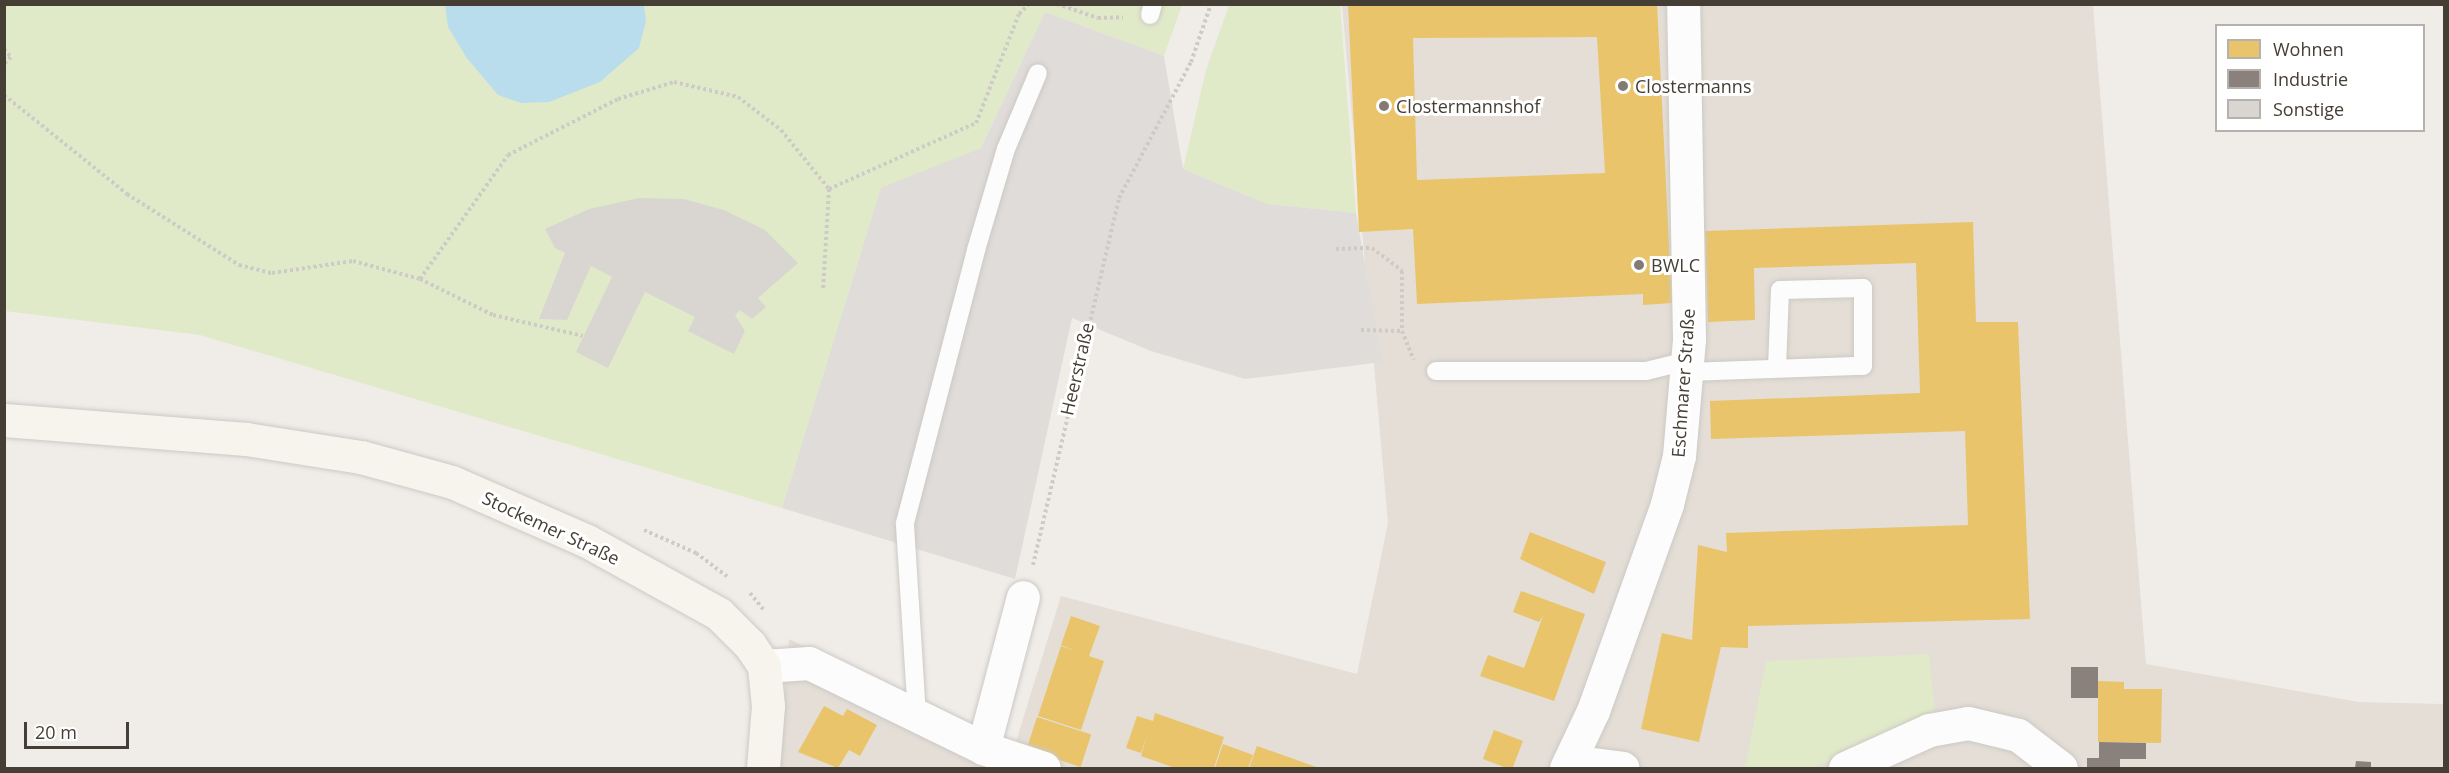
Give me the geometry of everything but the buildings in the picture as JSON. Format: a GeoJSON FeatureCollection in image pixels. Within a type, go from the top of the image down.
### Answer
{"type":"FeatureCollection","features":[{"type":"Feature","properties":{"kind":"main road","name":"Stockemer Straße"},"geometry":{"type":"LineString","coordinates":[[4,420],[246,438],[362,457],[452,482],[587,541],[719,614],[764,666]]}},
{"type":"Feature","properties":{"kind":"main road"},"geometry":{"type":"LineString","coordinates":[[763,768],[768,706],[764,666]]}},
{"type":"Feature","properties":{"kind":"street","name":"Eschmarer Straße"},"geometry":{"type":"LineString","coordinates":[[1577,765],[1593,711],[1667,504],[1679,456],[1687,366],[1683,4]]}},
{"type":"Feature","properties":{"kind":"street"},"geometry":{"type":"LineString","coordinates":[[991,757],[1023,597]]}},
{"type":"Feature","properties":{"kind":"street"},"geometry":{"type":"LineString","coordinates":[[764,666],[809,663],[917,716],[991,757],[1044,768]]}},
{"type":"Feature","properties":{"kind":"street"},"geometry":{"type":"LineString","coordinates":[[1845,768],[1929,730],[1968,723],[2018,735],[2061,768]]}},
{"type":"Feature","properties":{"kind":"street"},"geometry":{"type":"LineString","coordinates":[[1577,765],[1623,768]]}},
{"type":"Feature","properties":{"kind":"lane"},"geometry":{"type":"LineString","coordinates":[[917,716],[905,523],[979,240],[1006,149],[1038,73]]}},
{"type":"Feature","properties":{"kind":"lane"},"geometry":{"type":"LineString","coordinates":[[1436,371],[1646,371],[1687,366],[1777,367],[1863,366],[1863,288],[1780,290],[1777,367]]}},
{"type":"Feature","properties":{"kind":"path"},"geometry":{"type":"LineString","coordinates":[[829,189],[976,123],[1019,14],[1029,4]]}},
{"type":"Feature","properties":{"kind":"path"},"geometry":{"type":"LineString","coordinates":[[1057,4],[1098,18],[1151,10]]}},
{"type":"Feature","properties":{"kind":"path","name":"Heerstraße"},"geometry":{"type":"LineString","coordinates":[[1023,597],[1119,198],[1191,62],[1210,4]]}},
{"type":"Feature","properties":{"kind":"path"},"geometry":{"type":"LineString","coordinates":[[4,49],[11,57],[4,64]]}},
{"type":"Feature","properties":{"kind":"path"},"geometry":{"type":"LineString","coordinates":[[420,279],[508,155],[618,99],[674,82],[738,97],[781,130],[829,189],[823,291]]}},
{"type":"Feature","properties":{"kind":"path"},"geometry":{"type":"LineString","coordinates":[[4,95],[127,194],[239,265],[272,273],[353,261],[420,279],[493,315],[583,336]]}},
{"type":"Feature","properties":{"kind":"path"},"geometry":{"type":"LineString","coordinates":[[1336,249],[1372,248],[1397,266],[1402,331],[1415,361],[1436,371]]}},
{"type":"Feature","properties":{"kind":"path"},"geometry":{"type":"LineString","coordinates":[[1361,330],[1402,331]]}},
{"type":"Feature","properties":{"kind":"shaded area"},"geometry":{"type":"Polygon","coordinates":[[[1342,4],[2093,5],[2146,664],[2359,702],[2444,704],[2444,768],[778,768],[789,639],[1015,745],[1061,596],[1357,674],[1388,523],[1342,4]]]}},
{"type":"Feature","properties":{"kind":"shaded area"},"geometry":{"type":"Polygon","coordinates":[[[1045,12],[1164,56],[1183,169],[1267,204],[1356,213],[1382,362],[1245,379],[1151,351],[1072,318],[1015,579],[782,508],[881,188],[981,148],[1045,12]]]}},
{"type":"Feature","properties":{"kind":"green space"},"geometry":{"type":"Polygon","coordinates":[[[5,5],[1182,5],[1164,56],[1045,12],[981,148],[881,189],[782,508],[200,335],[5,311],[5,5]]]}},
{"type":"Feature","properties":{"kind":"green space"},"geometry":{"type":"Polygon","coordinates":[[[1229,5],[1340,5],[1356,213],[1267,204],[1183,169],[1206,70],[1229,5]]]}},
{"type":"Feature","properties":{"kind":"green space"},"geometry":{"type":"Polygon","coordinates":[[[1929,654],[1935,716],[1813,768],[1745,768],[1766,661],[1929,654]]]}},
{"type":"Feature","properties":{"kind":"water"},"geometry":{"type":"Polygon","coordinates":[[[445,5],[644,5],[646,21],[639,48],[600,82],[549,102],[521,103],[498,95],[466,57],[448,27],[445,5]]]}},
{"type":"Feature","properties":{"kind":"place","name":"Clostermanns"},"geometry":{"type":"Point","coordinates":[1623,86]}},
{"type":"Feature","properties":{"kind":"place","name":"Clostermannshof"},"geometry":{"type":"Point","coordinates":[1384,106]}},
{"type":"Feature","properties":{"kind":"place","name":"BWLC"},"geometry":{"type":"Point","coordinates":[1639,265]}}]}
